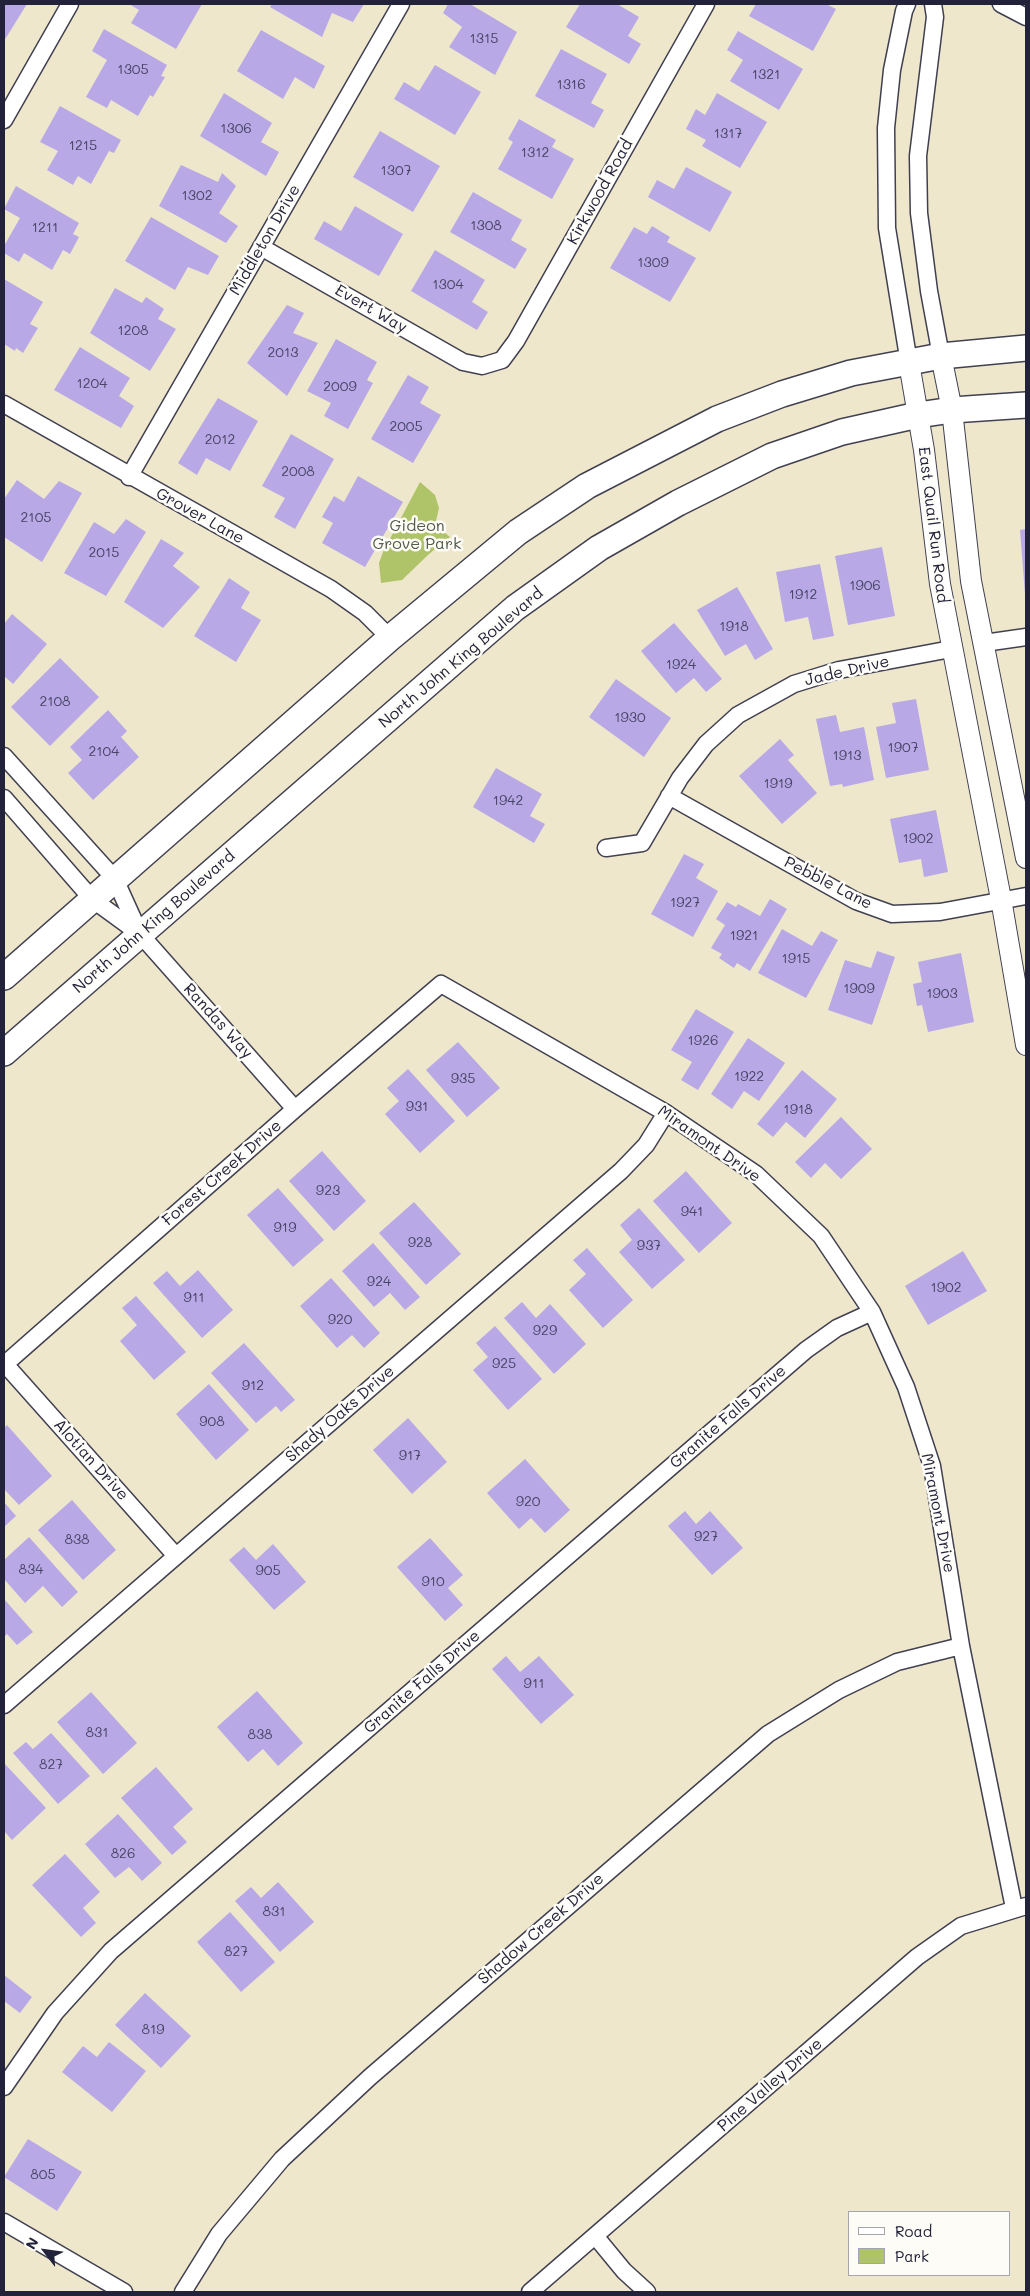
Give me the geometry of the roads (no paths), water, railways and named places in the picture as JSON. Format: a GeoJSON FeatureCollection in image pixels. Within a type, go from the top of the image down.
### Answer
{"type":"FeatureCollection","features":[{"type":"Feature","properties":{"kind":"main road"},"geometry":{"type":"LineString","coordinates":[[4,977],[390,638],[518,532],[587,486],[661,446],[717,419],[782,394],[850,373],[941,356],[1026,348]]}},
{"type":"Feature","properties":{"kind":"main road","name":"North John King Boulevard"},"geometry":{"type":"LineString","coordinates":[[4,1053],[515,608],[599,548],[678,503],[772,456],[842,432],[918,415],[952,410],[1026,405]]}},
{"type":"Feature","properties":{"kind":"street"},"geometry":{"type":"LineString","coordinates":[[4,120],[70,4]]}},
{"type":"Feature","properties":{"kind":"street","name":"Middleton Drive"},"geometry":{"type":"LineString","coordinates":[[129,476],[401,4]]}},
{"type":"Feature","properties":{"kind":"street","name":"Kirkwood Road"},"geometry":{"type":"LineString","coordinates":[[482,366],[502,360],[516,341],[706,4]]}},
{"type":"Feature","properties":{"kind":"street","name":"East Quail Run Road"},"geometry":{"type":"LineString","coordinates":[[908,4],[904,11],[892,70],[886,128],[887,219],[918,415],[940,584],[951,649],[1001,899],[1026,1045]]}},
{"type":"Feature","properties":{"kind":"street","name":"East Quail Run Road"},"geometry":{"type":"LineString","coordinates":[[933,4],[934,17],[918,156],[919,203],[929,291],[952,410],[971,581],[1026,858]]}},
{"type":"Feature","properties":{"kind":"street"},"geometry":{"type":"LineString","coordinates":[[1001,4],[1026,17]]}},
{"type":"Feature","properties":{"kind":"street","name":"Evert Way"},"geometry":{"type":"LineString","coordinates":[[261,247],[463,362],[482,366]]}},
{"type":"Feature","properties":{"kind":"street","name":"Grover Lane"},"geometry":{"type":"LineString","coordinates":[[4,404],[331,589],[365,613],[390,638]]}},
{"type":"Feature","properties":{"kind":"street"},"geometry":{"type":"LineString","coordinates":[[984,643],[1026,637]]}},
{"type":"Feature","properties":{"kind":"street","name":"Jade Drive"},"geometry":{"type":"LineString","coordinates":[[606,848],[642,843],[680,778],[706,744],[738,715],[794,684],[839,670],[951,649]]}},
{"type":"Feature","properties":{"kind":"street","name":"Randas Way"},"geometry":{"type":"LineString","coordinates":[[4,756],[115,879],[140,934]]}},
{"type":"Feature","properties":{"kind":"street","name":"Pebble Lane"},"geometry":{"type":"LineString","coordinates":[[669,796],[856,901],[892,914],[940,912],[1001,899],[1026,896]]}},
{"type":"Feature","properties":{"kind":"street","name":"Randas Way"},"geometry":{"type":"LineString","coordinates":[[4,798],[92,899],[140,934],[295,1109]]}},
{"type":"Feature","properties":{"kind":"street","name":"Forest Creek Drive"},"geometry":{"type":"LineString","coordinates":[[4,1364],[441,984]]}},
{"type":"Feature","properties":{"kind":"street","name":"Miramont Drive"},"geometry":{"type":"LineString","coordinates":[[441,984],[666,1113],[756,1174],[821,1236],[872,1312],[906,1386],[932,1466],[961,1646],[1020,1907]]}},
{"type":"Feature","properties":{"kind":"street","name":"Shady Oaks Drive"},"geometry":{"type":"LineString","coordinates":[[4,1705],[621,1171],[646,1145],[666,1113]]}},
{"type":"Feature","properties":{"kind":"street","name":"Granite Falls Drive"},"geometry":{"type":"LineString","coordinates":[[4,2087],[55,2013],[110,1951],[806,1350],[837,1328],[872,1312]]}},
{"type":"Feature","properties":{"kind":"street","name":"Alotian Drive"},"geometry":{"type":"LineString","coordinates":[[4,1364],[176,1556]]}},
{"type":"Feature","properties":{"kind":"street","name":"Shadow Creek Drive"},"geometry":{"type":"LineString","coordinates":[[183,2292],[219,2234],[282,2159],[370,2077],[768,1734],[839,1690],[897,1662],[961,1646]]}},
{"type":"Feature","properties":{"kind":"street","name":"Pine Valley Drive"},"geometry":{"type":"LineString","coordinates":[[530,2292],[596,2237],[917,1956],[961,1926],[1020,1907]]}},
{"type":"Feature","properties":{"kind":"street"},"geometry":{"type":"LineString","coordinates":[[4,2222],[119,2290]]}},
{"type":"Feature","properties":{"kind":"street"},"geometry":{"type":"LineString","coordinates":[[596,2237],[624,2271],[647,2292]]}},
{"type":"Feature","properties":{"kind":"park label","name":"Gideon Grove Park"},"geometry":{"type":"Point","coordinates":[417,535]}}]}
